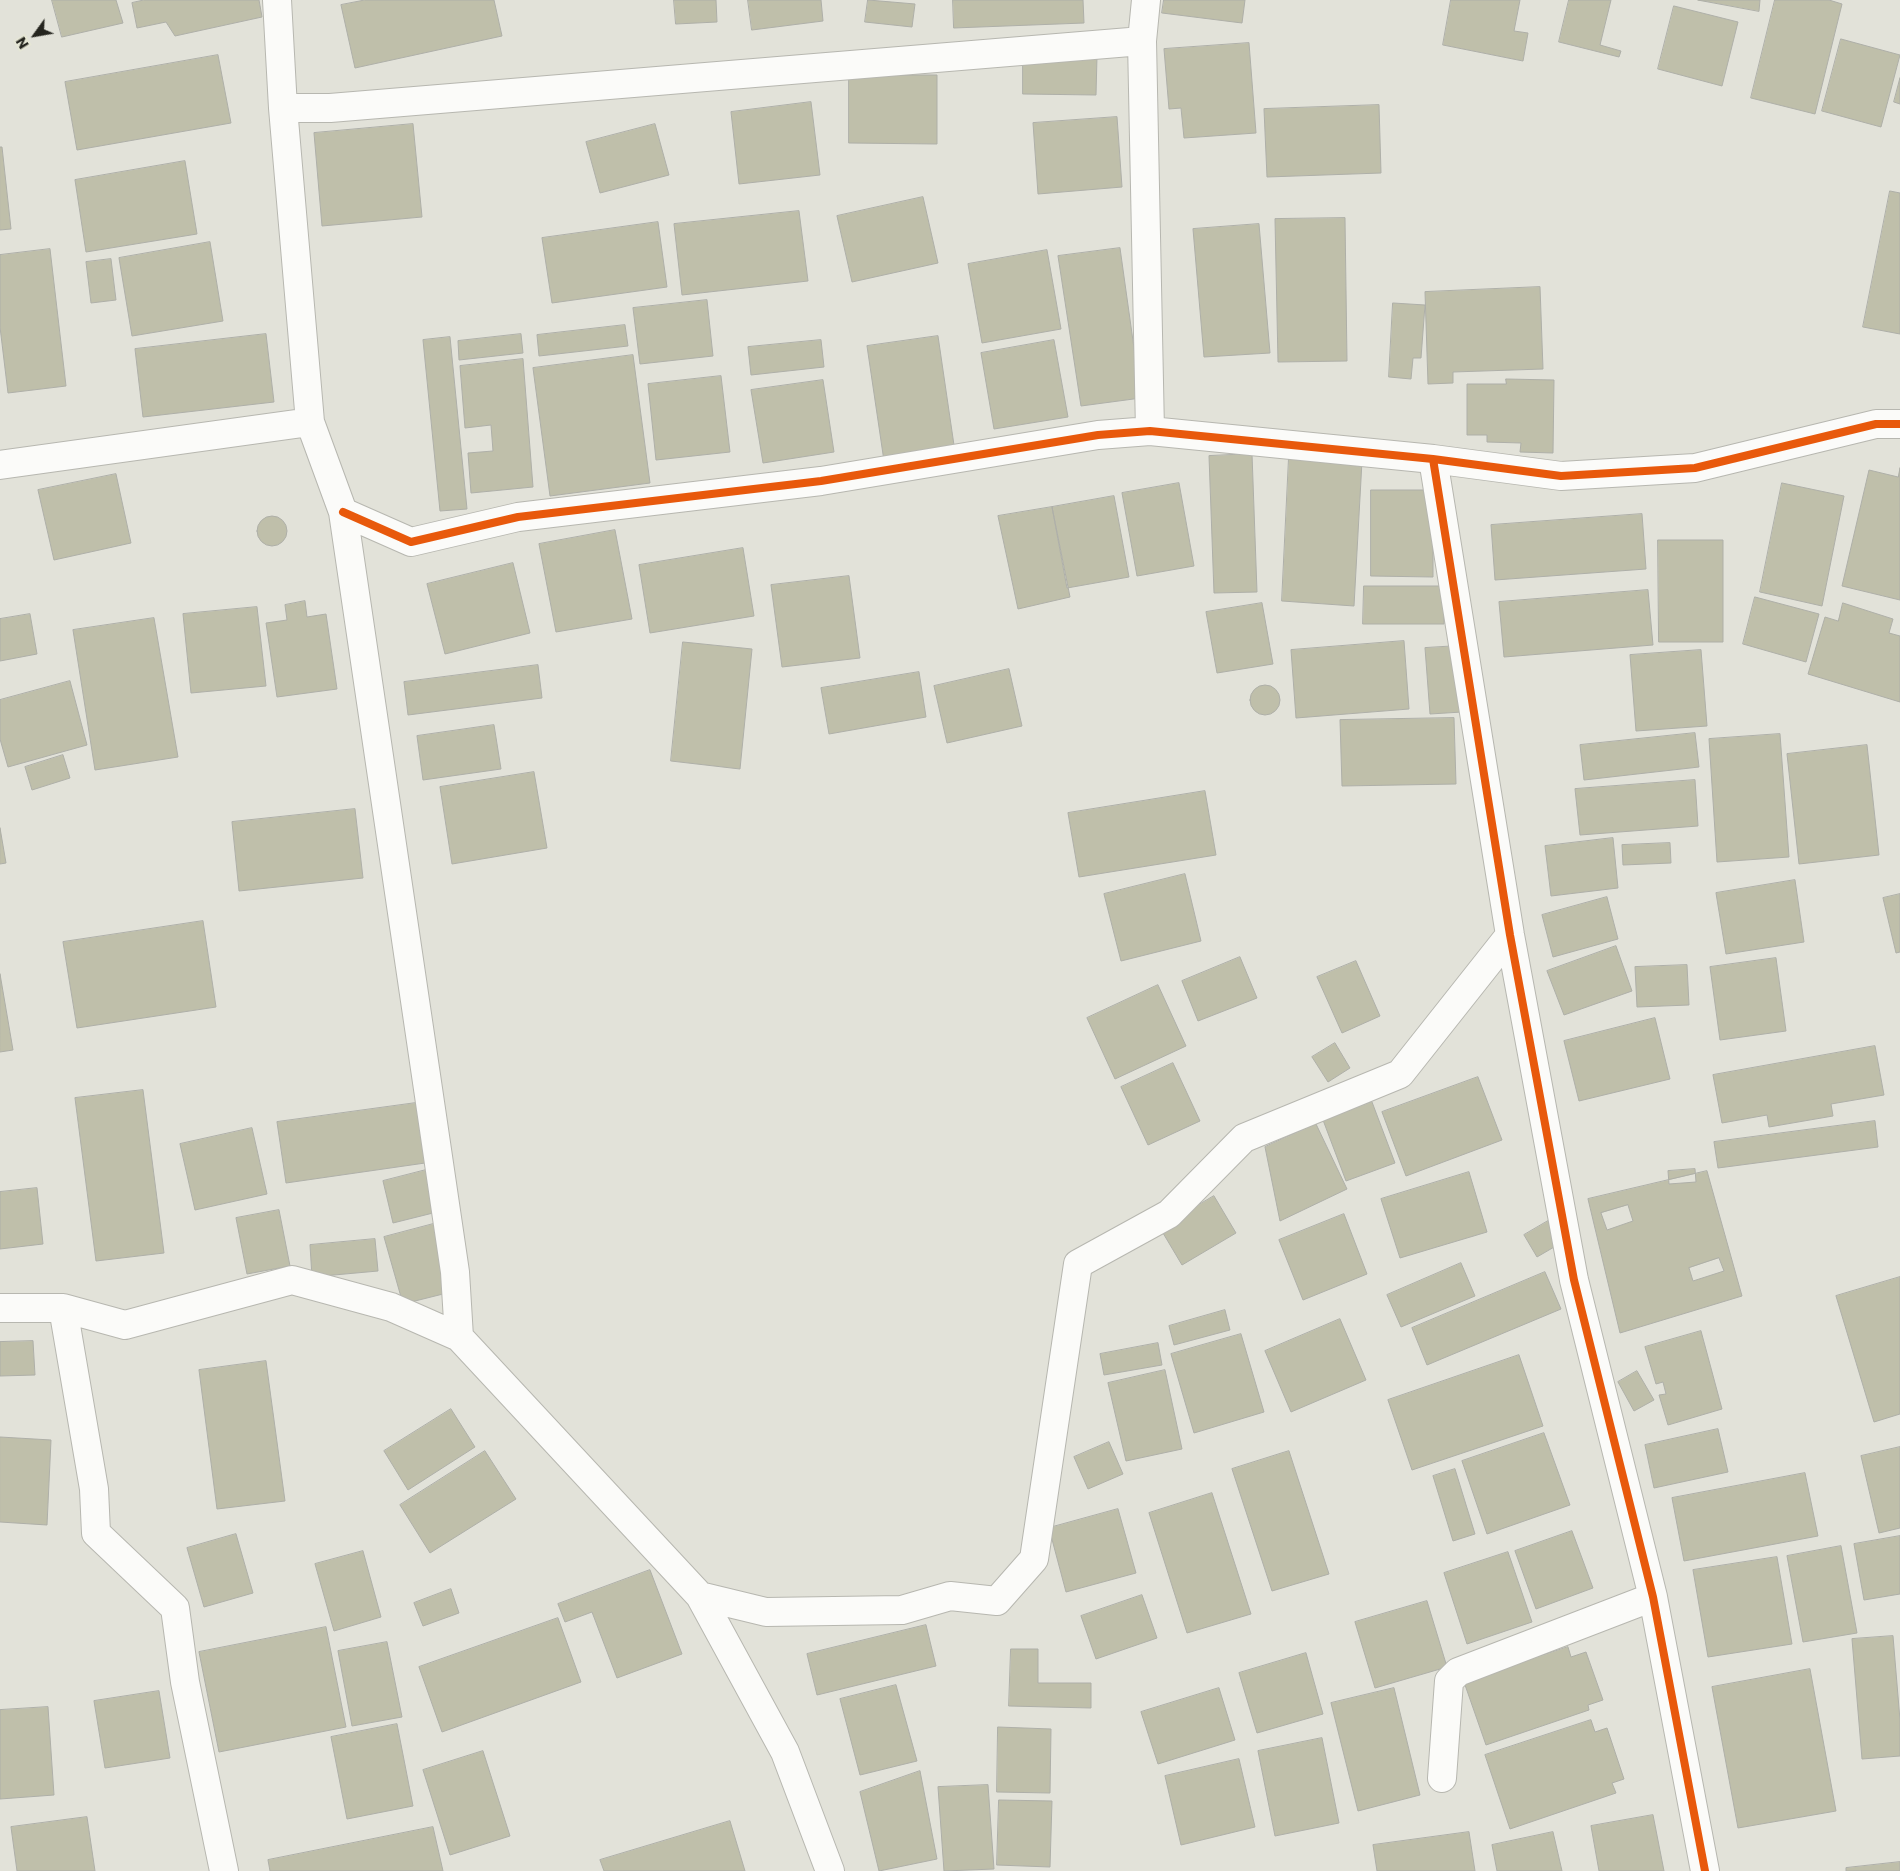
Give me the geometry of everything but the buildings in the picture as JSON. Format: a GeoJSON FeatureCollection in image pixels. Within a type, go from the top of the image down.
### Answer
{"type":"FeatureCollection","features":[{"type":"Feature","properties":{"kind":"street"},"geometry":{"type":"LineString","coordinates":[[277,0],[283,108],[310,422],[343,512],[455,1272],[459,1337]]}},
{"type":"Feature","properties":{"kind":"street"},"geometry":{"type":"LineString","coordinates":[[1146,0],[1142,41],[1150,431]]}},
{"type":"Feature","properties":{"kind":"street"},"geometry":{"type":"LineString","coordinates":[[283,108],[340,107],[1142,41]]}},
{"type":"Feature","properties":{"kind":"street"},"geometry":{"type":"LineString","coordinates":[[0,465],[310,422]]}},
{"type":"Feature","properties":{"kind":"street"},"geometry":{"type":"LineString","coordinates":[[343,512],[411,542],[518,517],[821,480],[1098,435],[1150,431],[1433,459],[1561,476],[1695,468],[1876,424],[1900,424]]}},
{"type":"Feature","properties":{"kind":"street"},"geometry":{"type":"LineString","coordinates":[[1433,459],[1510,935],[1574,1280],[1653,1597],[1705,1871]]}},
{"type":"Feature","properties":{"kind":"street"},"geometry":{"type":"LineString","coordinates":[[700,1596],[766,1612],[902,1610],[950,1596],[998,1601],[1034,1559],[1078,1264],[1169,1214],[1244,1138],[1400,1074],[1510,935]]}},
{"type":"Feature","properties":{"kind":"street"},"geometry":{"type":"LineString","coordinates":[[0,1308],[63,1308],[125,1326],[292,1280],[391,1307],[459,1337],[700,1596],[785,1752],[830,1871]]}},
{"type":"Feature","properties":{"kind":"street"},"geometry":{"type":"LineString","coordinates":[[63,1308],[94,1489],[96,1533],[175,1608],[185,1682],[224,1871]]}},
{"type":"Feature","properties":{"kind":"street"},"geometry":{"type":"LineString","coordinates":[[1442,1778],[1449,1681],[1458,1672],[1653,1597]]}},
{"type":"Feature","properties":{"kind":"cycle path"},"geometry":{"type":"LineString","coordinates":[[343,512],[411,542],[518,517],[821,481],[1098,435],[1150,431],[1433,459],[1561,476],[1695,468],[1876,424],[1900,424]]}},
{"type":"Feature","properties":{"kind":"cycle path"},"geometry":{"type":"LineString","coordinates":[[1433,459],[1510,935],[1574,1280],[1653,1597],[1705,1871]]}}]}
